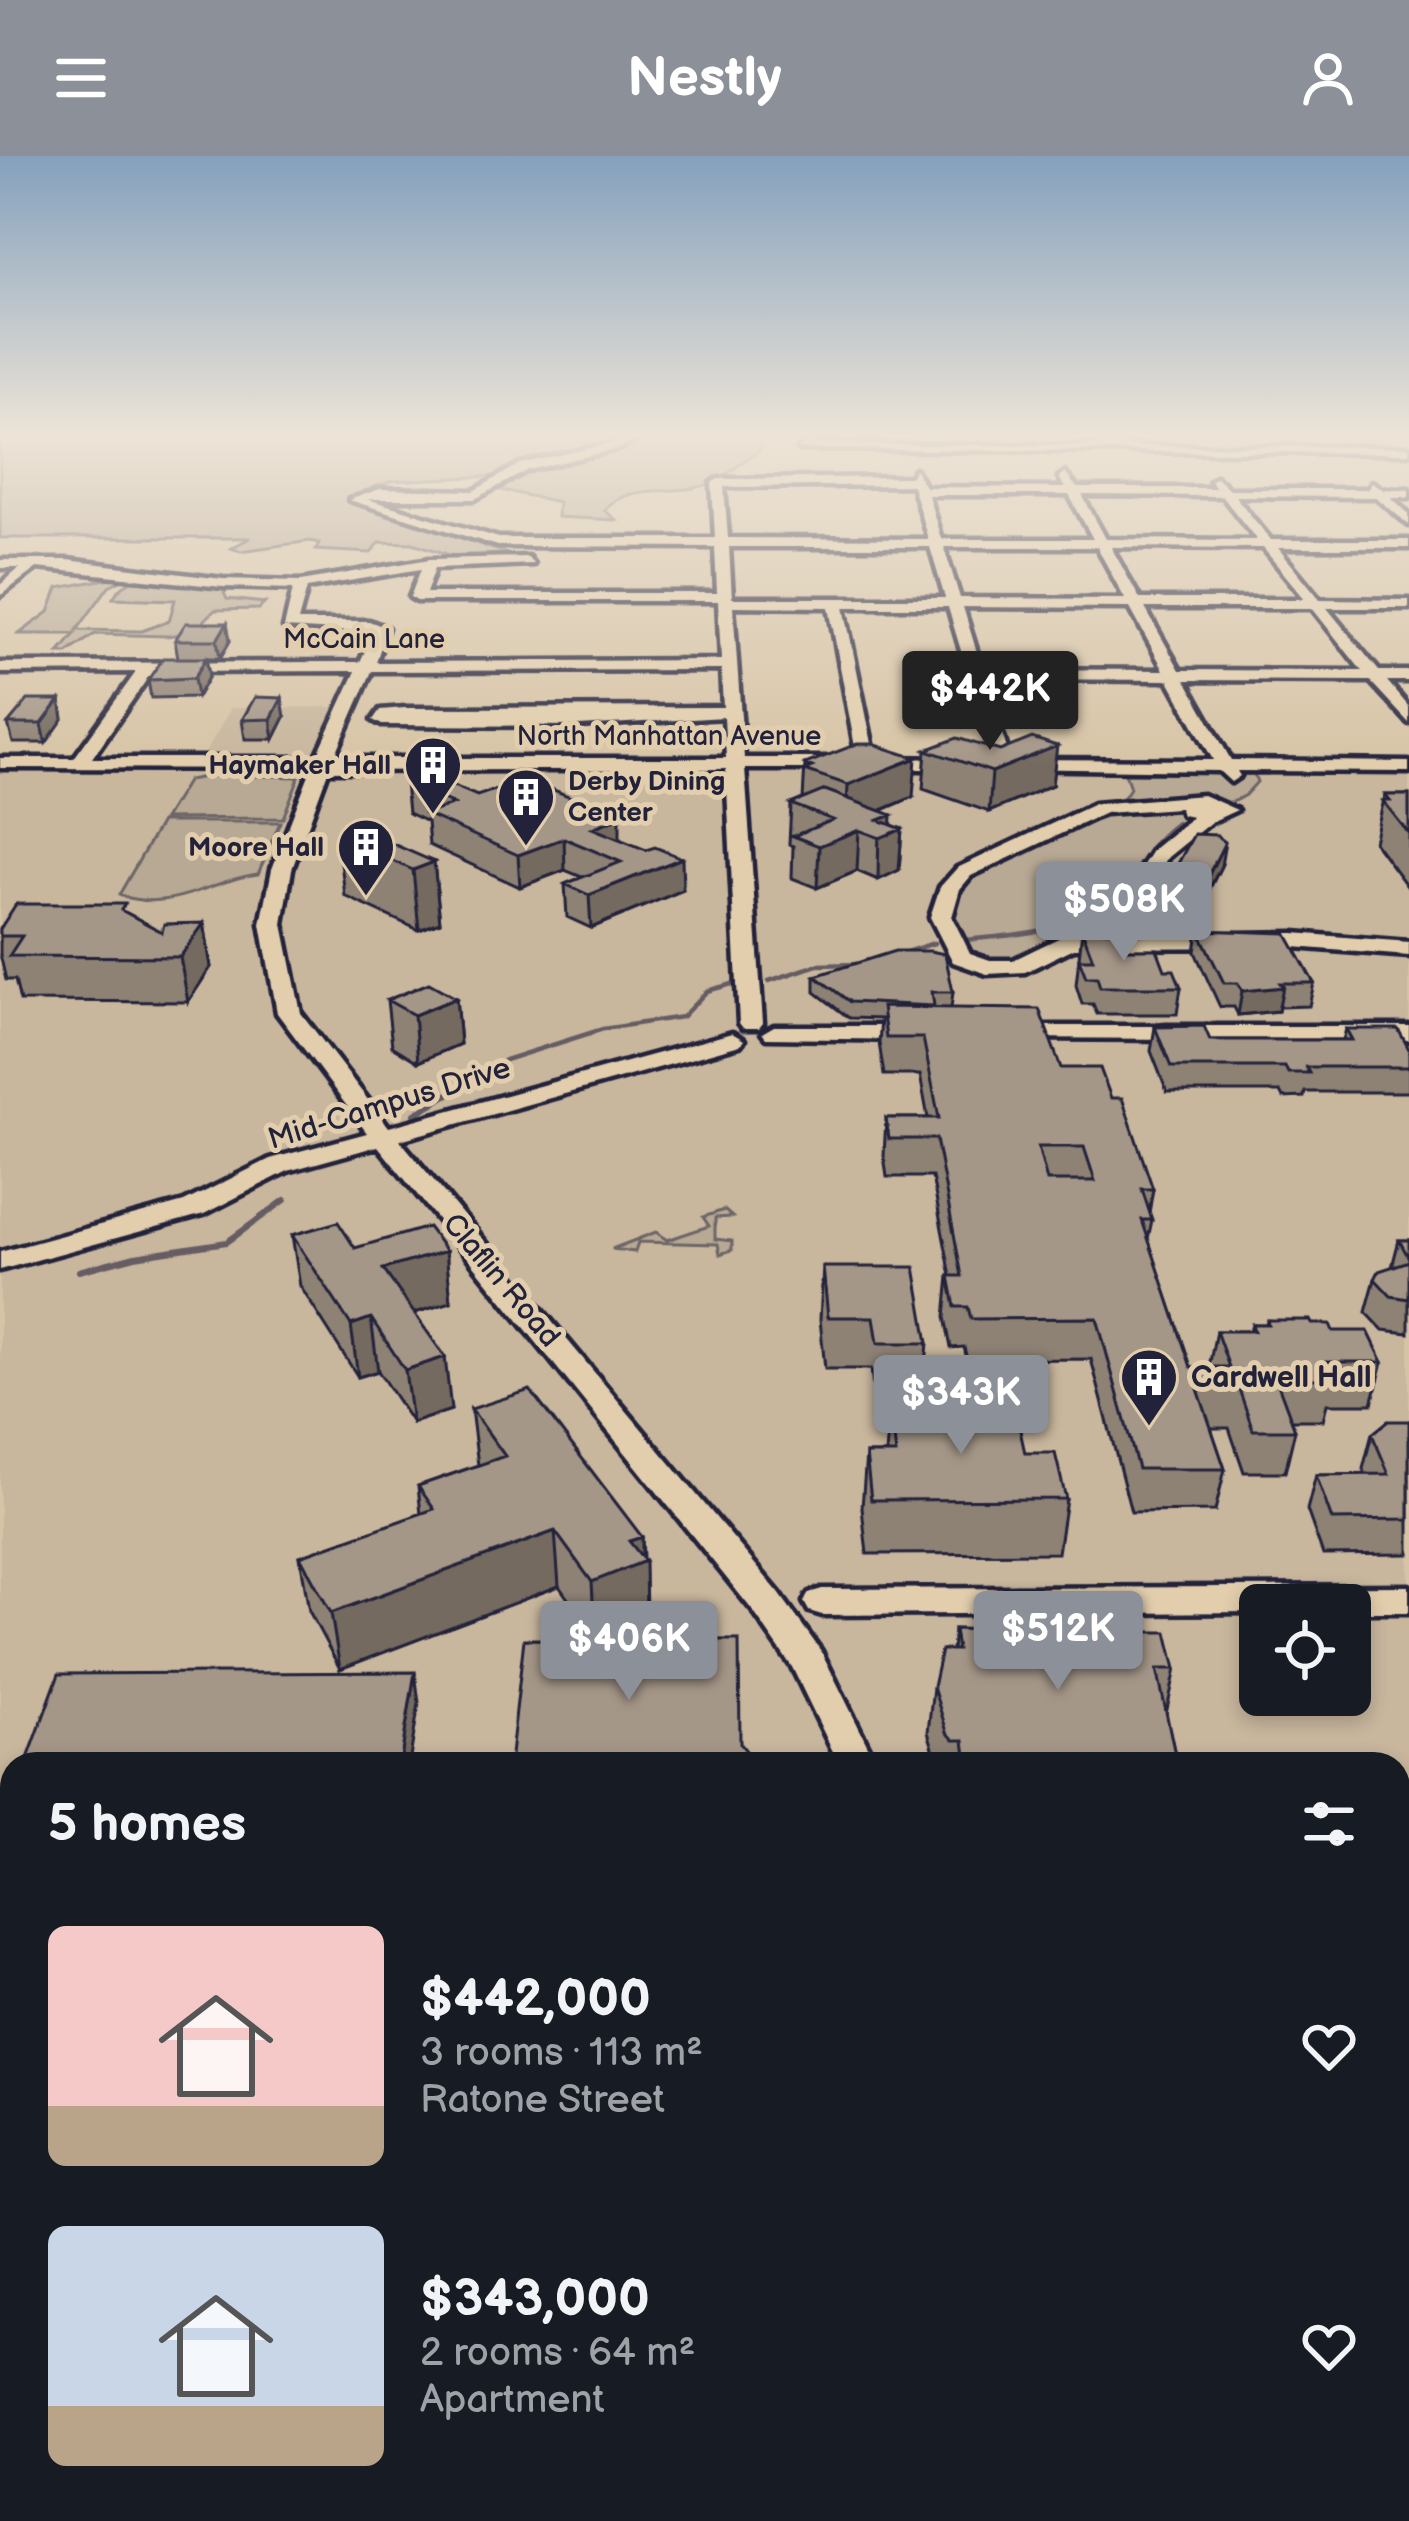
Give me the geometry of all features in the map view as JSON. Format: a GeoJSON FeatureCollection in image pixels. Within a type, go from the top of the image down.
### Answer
{"type":"FeatureCollection","features":[{"type":"Feature","properties":{"kind":"street"},"geometry":{"type":"LineString","coordinates":[[0,564],[301,586],[430,563],[527,561],[632,543]]}},
{"type":"Feature","properties":{"kind":"street"},"geometry":{"type":"LineString","coordinates":[[722,543],[752,1032]]}},
{"type":"Feature","properties":{"kind":"street"},"geometry":{"type":"LineString","coordinates":[[936,543],[1002,764]]}},
{"type":"Feature","properties":{"kind":"street"},"geometry":{"type":"LineString","coordinates":[[1101,543],[1234,782],[1202,807],[1160,853],[1125,910],[1017,967],[987,967],[962,957],[941,917],[950,887],[964,872],[1101,808],[1202,807]]}},
{"type":"Feature","properties":{"kind":"street"},"geometry":{"type":"LineString","coordinates":[[1162,543],[1409,544]]}},
{"type":"Feature","properties":{"kind":"street"},"geometry":{"type":"LineString","coordinates":[[1267,544],[1409,718]]}},
{"type":"Feature","properties":{"kind":"street"},"geometry":{"type":"LineString","coordinates":[[430,563],[417,597],[726,604]]}},
{"type":"Feature","properties":{"kind":"street"},"geometry":{"type":"LineString","coordinates":[[0,592],[34,564]]}},
{"type":"Feature","properties":{"kind":"street"},"geometry":{"type":"LineString","coordinates":[[301,586],[286,623],[369,626],[382,632],[367,666]]}},
{"type":"Feature","properties":{"kind":"street"},"geometry":{"type":"LineString","coordinates":[[836,602],[867,763]]}},
{"type":"Feature","properties":{"kind":"street"},"geometry":{"type":"LineString","coordinates":[[460,615],[836,602],[1409,604]]}},
{"type":"Feature","properties":{"kind":"street","name":"McCain Lane"},"geometry":{"type":"LineString","coordinates":[[0,668],[729,665]]}},
{"type":"Feature","properties":{"kind":"street","name":"Claflin Road"},"geometry":{"type":"LineString","coordinates":[[367,666],[282,869],[272,924],[289,1013],[382,1135],[766,1602],[808,1661],[852,1752]]}},
{"type":"Feature","properties":{"kind":"street"},"geometry":{"type":"LineString","coordinates":[[80,762],[148,667]]}},
{"type":"Feature","properties":{"kind":"street"},"geometry":{"type":"LineString","coordinates":[[975,674],[1409,676]]}},
{"type":"Feature","properties":{"kind":"street"},"geometry":{"type":"LineString","coordinates":[[665,712],[579,721],[382,719],[393,713],[665,712],[731,712]]}},
{"type":"Feature","properties":{"kind":"street","name":"North Manhattan Avenue"},"geometry":{"type":"LineString","coordinates":[[0,763],[1409,767]]}},
{"type":"Feature","properties":{"kind":"street"},"geometry":{"type":"LineString","coordinates":[[1068,943],[1294,940],[1409,949]]}},
{"type":"Feature","properties":{"kind":"street","name":"Mid-Campus Drive"},"geometry":{"type":"LineString","coordinates":[[0,1261],[194,1208],[278,1165],[752,1032],[943,1033]]}},
{"type":"Feature","properties":{"kind":"street"},"geometry":{"type":"LineString","coordinates":[[985,1033],[1409,1033]]}},
{"type":"Feature","properties":{"kind":"street"},"geometry":{"type":"LineString","coordinates":[[822,1602],[1409,1599]]}},
{"type":"Feature","properties":{"kind":"shaded area"},"geometry":{"type":"Polygon","coordinates":[[[240,543],[294,543],[241,551],[231,548],[240,543]]]}},
{"type":"Feature","properties":{"kind":"shaded area"},"geometry":{"type":"Polygon","coordinates":[[[319,543],[379,543],[371,553],[316,550],[319,543]]]}},
{"type":"Feature","properties":{"kind":"shaded area"},"geometry":{"type":"Polygon","coordinates":[[[414,543],[477,543],[514,556],[466,560],[414,543]]]}},
{"type":"Feature","properties":{"kind":"shaded area"},"geometry":{"type":"Polygon","coordinates":[[[133,574],[109,586],[77,630],[142,631],[169,621],[175,600],[113,598],[123,586],[151,576],[233,586],[224,593],[227,599],[265,603],[259,609],[215,610],[199,632],[95,634],[67,653],[59,653],[75,634],[19,634],[49,612],[58,588],[133,574]]]}},
{"type":"Feature","properties":{"kind":"shaded area"},"geometry":{"type":"Polygon","coordinates":[[[340,707],[307,767],[1409,771],[1409,1752],[0,1752],[0,768],[196,768],[231,708],[340,707]]]}},
{"type":"Feature","properties":{"kind":"shaded area"},"geometry":{"type":"Polygon","coordinates":[[[1125,773],[1254,774],[1257,782],[1245,795],[1168,838],[1117,906],[1102,918],[1017,958],[990,959],[969,953],[951,907],[965,878],[1124,797],[1130,788],[1125,773]]]}},
{"type":"Feature","properties":{"kind":"shaded area"},"geometry":{"type":"Polygon","coordinates":[[[215,775],[299,777],[283,818],[164,819],[188,780],[215,775]]]}},
{"type":"Feature","properties":{"kind":"shaded area"},"geometry":{"type":"Polygon","coordinates":[[[161,822],[280,822],[258,874],[156,901],[119,895],[161,822]]]}},
{"type":"Feature","properties":{"kind":"shaded area"},"geometry":{"type":"Polygon","coordinates":[[[724,1210],[732,1217],[715,1218],[715,1239],[732,1241],[732,1250],[720,1254],[718,1244],[638,1242],[635,1252],[612,1249],[656,1232],[667,1240],[709,1226],[703,1217],[724,1210]]]}},
{"type":"Feature","properties":{"kind":"building"},"geometry":{"type":"Polygon","coordinates":[[[186,623],[227,623],[217,640],[175,640],[186,623]]]}},
{"type":"Feature","properties":{"kind":"building"},"geometry":{"type":"Polygon","coordinates":[[[163,658],[206,658],[194,678],[148,680],[163,658]]]}},
{"type":"Feature","properties":{"kind":"building"},"geometry":{"type":"Polygon","coordinates":[[[255,697],[282,698],[271,719],[242,720],[255,697]]]}},
{"type":"Feature","properties":{"kind":"building"},"geometry":{"type":"Polygon","coordinates":[[[28,700],[60,700],[42,724],[8,724],[28,700]]]}},
{"type":"Feature","properties":{"kind":"building"},"geometry":{"type":"Polygon","coordinates":[[[957,738],[1000,751],[1032,738],[1057,746],[992,772],[926,750],[957,738]]]}},
{"type":"Feature","properties":{"kind":"building"},"geometry":{"type":"Polygon","coordinates":[[[857,744],[873,744],[916,758],[848,785],[804,770],[812,767],[805,764],[857,744]]]}},
{"type":"Feature","properties":{"kind":"building"},"geometry":{"type":"Polygon","coordinates":[[[411,768],[477,796],[527,779],[620,817],[592,828],[646,850],[655,847],[682,858],[589,895],[565,884],[621,862],[564,838],[518,855],[426,814],[454,804],[405,782],[411,768]]]}},
{"type":"Feature","properties":{"kind":"building"},"geometry":{"type":"Polygon","coordinates":[[[825,790],[892,815],[879,820],[902,829],[880,838],[859,830],[819,846],[793,836],[833,820],[791,804],[825,790]]]}},
{"type":"Feature","properties":{"kind":"building"},"geometry":{"type":"Polygon","coordinates":[[[1385,795],[1409,795],[1409,834],[1383,801],[1390,801],[1385,795]]]}},
{"type":"Feature","properties":{"kind":"building"},"geometry":{"type":"Polygon","coordinates":[[[345,823],[434,862],[413,870],[338,837],[345,823]]]}},
{"type":"Feature","properties":{"kind":"building"},"geometry":{"type":"Polygon","coordinates":[[[1194,834],[1216,835],[1225,842],[1193,906],[1157,902],[1194,834]]]}},
{"type":"Feature","properties":{"kind":"building"},"geometry":{"type":"Polygon","coordinates":[[[16,904],[125,904],[121,910],[162,932],[164,924],[204,923],[180,957],[9,956],[22,936],[0,936],[0,929],[16,904]]]}},
{"type":"Feature","properties":{"kind":"building"},"geometry":{"type":"Polygon","coordinates":[[[1082,930],[1116,930],[1124,949],[1157,949],[1165,970],[1174,970],[1181,987],[1100,987],[1097,977],[1086,977],[1079,959],[1093,959],[1082,930]]]}},
{"type":"Feature","properties":{"kind":"building"},"geometry":{"type":"Polygon","coordinates":[[[1198,930],[1286,933],[1314,983],[1280,983],[1283,987],[1242,991],[1238,983],[1224,983],[1198,930]]]}},
{"type":"Feature","properties":{"kind":"building"},"geometry":{"type":"Polygon","coordinates":[[[895,951],[945,954],[953,992],[932,992],[934,1006],[850,1002],[815,976],[895,951]]]}},
{"type":"Feature","properties":{"kind":"building"},"geometry":{"type":"Polygon","coordinates":[[[429,983],[456,998],[414,1015],[387,1000],[429,983]]]}},
{"type":"Feature","properties":{"kind":"building"},"geometry":{"type":"Polygon","coordinates":[[[882,1007],[1039,1009],[1061,1068],[1100,1068],[1111,1098],[1122,1098],[1153,1189],[1142,1189],[1152,1220],[1142,1220],[1191,1367],[1229,1367],[1216,1331],[1254,1331],[1252,1324],[1268,1324],[1267,1320],[1310,1320],[1330,1324],[1333,1331],[1368,1331],[1383,1362],[1327,1362],[1334,1379],[1276,1379],[1295,1430],[1253,1430],[1238,1386],[1197,1386],[1225,1469],[1138,1469],[1097,1318],[971,1319],[968,1307],[955,1307],[949,1276],[962,1276],[936,1139],[889,1139],[886,1118],[939,1118],[923,1038],[886,1038],[882,1007]],[[1038,1147],[1047,1181],[1095,1181],[1084,1147],[1038,1147]]]}},
{"type":"Feature","properties":{"kind":"building"},"geometry":{"type":"Polygon","coordinates":[[[1204,1026],[1210,1040],[1352,1040],[1346,1029],[1398,1029],[1409,1049],[1409,1067],[1306,1067],[1309,1073],[1288,1073],[1285,1067],[1171,1067],[1155,1027],[1204,1026]]]}},
{"type":"Feature","properties":{"kind":"building"},"geometry":{"type":"Polygon","coordinates":[[[338,1222],[355,1248],[428,1227],[446,1251],[383,1269],[445,1357],[405,1370],[371,1318],[351,1325],[292,1235],[338,1222]]]}},
{"type":"Feature","properties":{"kind":"building"},"geometry":{"type":"Polygon","coordinates":[[[1409,1261],[1409,1299],[1391,1296],[1375,1279],[1379,1271],[1409,1261]]]}},
{"type":"Feature","properties":{"kind":"building"},"geometry":{"type":"Polygon","coordinates":[[[823,1267],[915,1267],[928,1343],[878,1343],[874,1317],[828,1317],[823,1267]]]}},
{"type":"Feature","properties":{"kind":"building"},"geometry":{"type":"Polygon","coordinates":[[[530,1390],[642,1537],[629,1541],[645,1561],[592,1582],[555,1531],[331,1613],[300,1556],[434,1509],[418,1486],[505,1456],[471,1409],[530,1390]]]}},
{"type":"Feature","properties":{"kind":"building"},"geometry":{"type":"Polygon","coordinates":[[[1014,1403],[1025,1453],[1055,1453],[1066,1499],[871,1500],[866,1454],[896,1454],[890,1404],[1014,1403]]]}},
{"type":"Feature","properties":{"kind":"building"},"geometry":{"type":"Polygon","coordinates":[[[1388,1421],[1409,1421],[1409,1519],[1332,1520],[1316,1475],[1389,1474],[1372,1434],[1388,1421]]]}},
{"type":"Feature","properties":{"kind":"building"},"geometry":{"type":"Polygon","coordinates":[[[989,1623],[1114,1624],[1117,1632],[1167,1632],[1176,1669],[1157,1669],[1174,1752],[966,1752],[964,1740],[954,1740],[947,1732],[933,1687],[941,1650],[957,1650],[954,1629],[990,1630],[989,1623]]]}},
{"type":"Feature","properties":{"kind":"building"},"geometry":{"type":"Polygon","coordinates":[[[524,1639],[739,1640],[740,1743],[747,1752],[511,1752],[524,1639]]]}},
{"type":"Feature","properties":{"kind":"building"},"geometry":{"type":"Polygon","coordinates":[[[415,1672],[402,1752],[30,1752],[59,1674],[415,1672]]]}},
{"type":"Feature","properties":{"kind":"waterway"},"geometry":{"type":"LineString","coordinates":[[966,940],[1046,930],[1087,917],[1118,895],[1151,848],[1177,823]]}},
{"type":"Feature","properties":{"kind":"waterway"},"geometry":{"type":"LineString","coordinates":[[900,954],[934,943]]}},
{"type":"Feature","properties":{"kind":"waterway"},"geometry":{"type":"LineString","coordinates":[[769,981],[817,965],[858,964]]}},
{"type":"Feature","properties":{"kind":"waterway"},"geometry":{"type":"LineString","coordinates":[[461,1087],[505,1060],[603,1029],[682,1017],[707,991],[739,982]]}},
{"type":"Feature","properties":{"kind":"waterway"},"geometry":{"type":"LineString","coordinates":[[415,1114],[461,1087]]}},
{"type":"Feature","properties":{"kind":"waterway"},"geometry":{"type":"LineString","coordinates":[[79,1271],[135,1256],[227,1242],[285,1200]]}},
{"type":"Feature","properties":{"kind":"place","name":"Haymaker Hall"},"geometry":{"type":"Point","coordinates":[433,816]}},
{"type":"Feature","properties":{"kind":"place","name":"Derby Dining Center"},"geometry":{"type":"Point","coordinates":[526,848]}},
{"type":"Feature","properties":{"kind":"place","name":"Moore Hall"},"geometry":{"type":"Point","coordinates":[366,898]}},
{"type":"Feature","properties":{"kind":"place","name":"Cardwell Hall"},"geometry":{"type":"Point","coordinates":[1149,1428]}}]}
